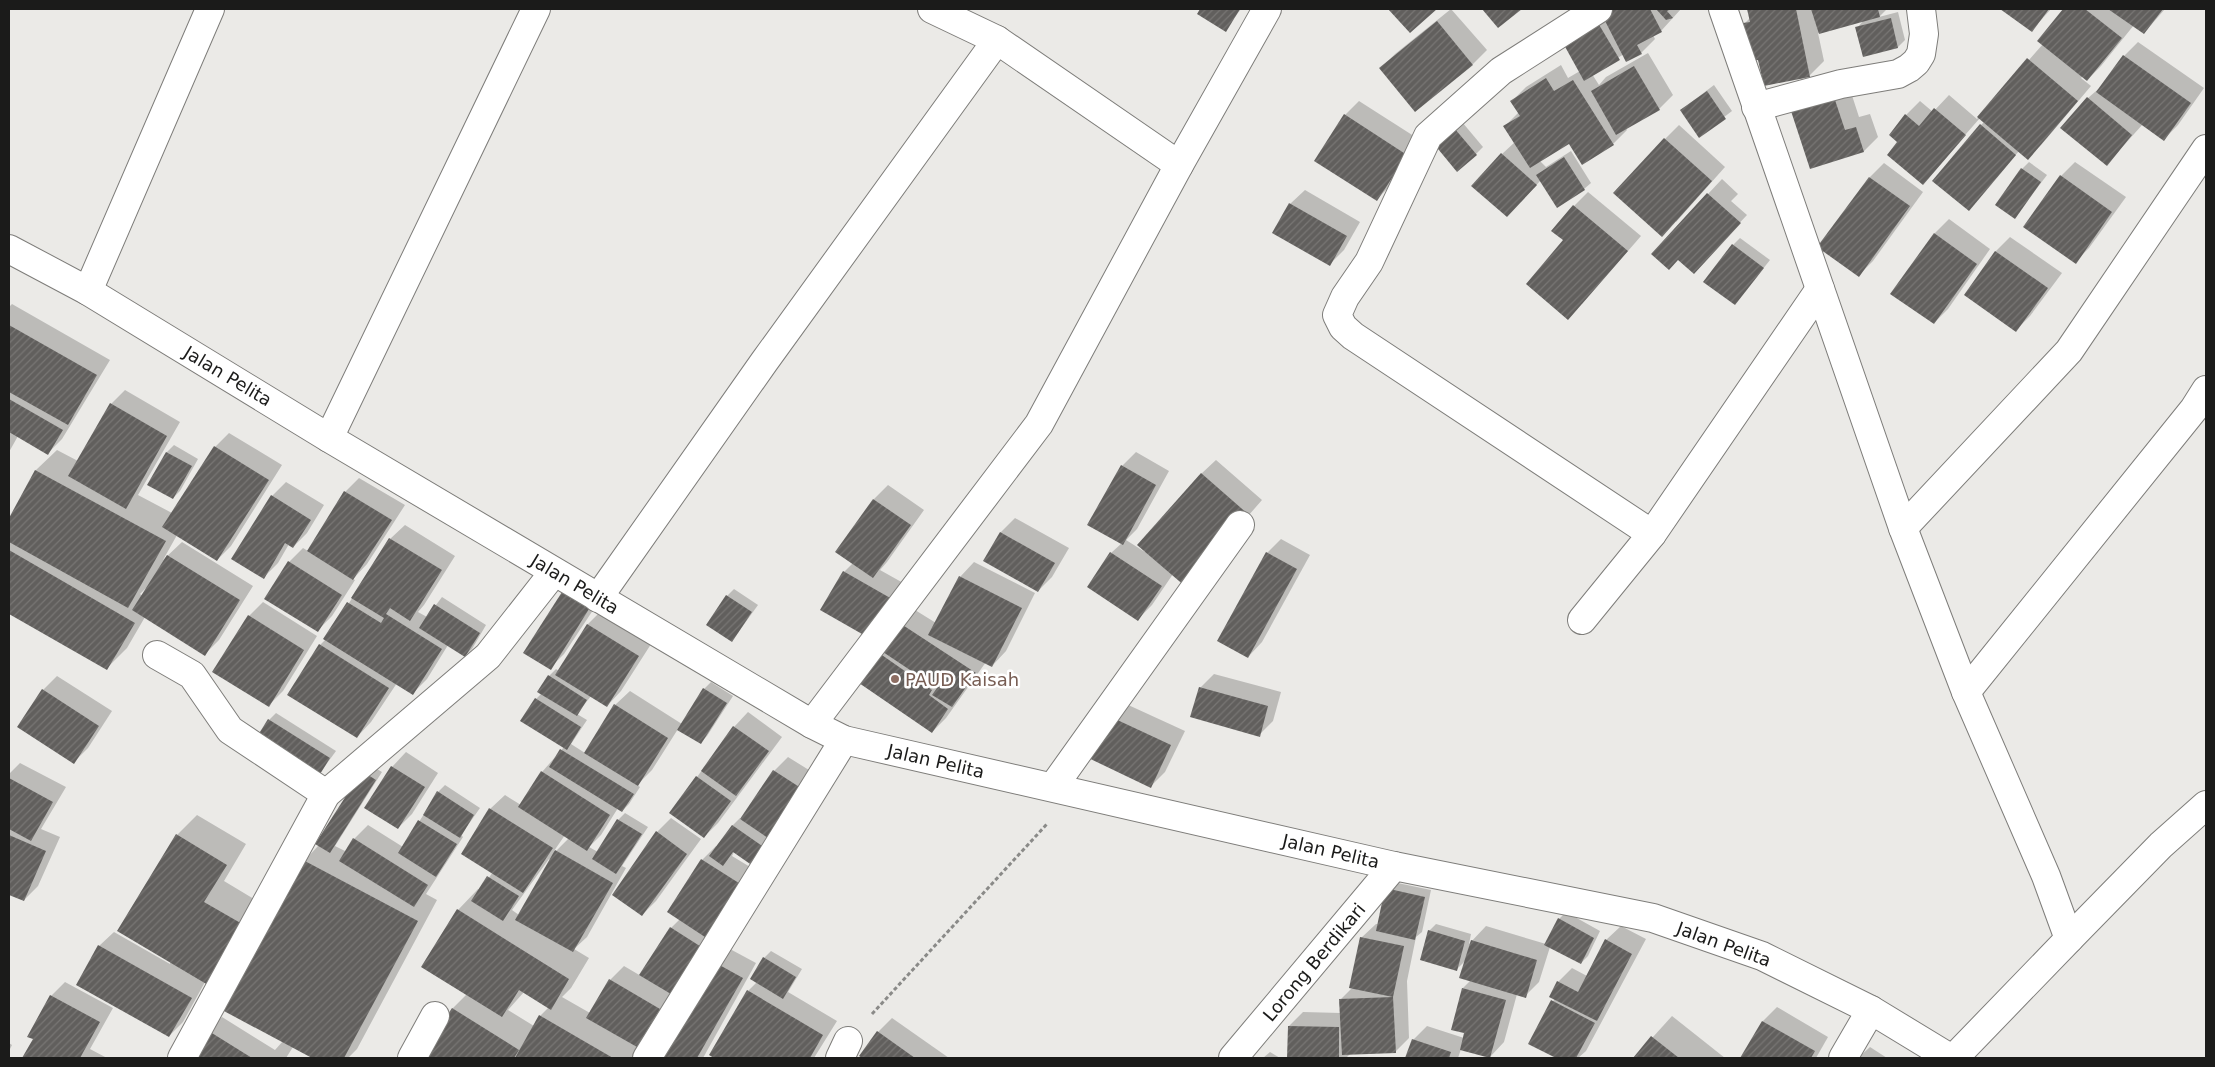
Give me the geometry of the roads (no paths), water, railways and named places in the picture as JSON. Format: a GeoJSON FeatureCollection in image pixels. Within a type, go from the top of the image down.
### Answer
{"type":"FeatureCollection","features":[{"type":"Feature","properties":{"kind":"street"},"geometry":{"type":"LineString","coordinates":[[88,291],[210,9]]}},
{"type":"Feature","properties":{"kind":"street"},"geometry":{"type":"LineString","coordinates":[[329,438],[536,9]]}},
{"type":"Feature","properties":{"kind":"street"},"geometry":{"type":"LineString","coordinates":[[932,9],[997,40],[1179,165]]}},
{"type":"Feature","properties":{"kind":"street"},"geometry":{"type":"LineString","coordinates":[[812,724],[1039,424],[1179,165],[1267,9]]}},
{"type":"Feature","properties":{"kind":"street"},"geometry":{"type":"LineString","coordinates":[[1598,9],[1500,71],[1428,136],[1369,262],[1345,297],[1337,316],[1343,327],[1353,336],[1652,534]]}},
{"type":"Feature","properties":{"kind":"street"},"geometry":{"type":"LineString","coordinates":[[1723,9],[1903,528],[1966,692],[2046,876],[2069,939]]}},
{"type":"Feature","properties":{"kind":"street"},"geometry":{"type":"LineString","coordinates":[[1756,107],[1841,84],[1898,74],[1909,68],[1921,54],[1924,34],[1921,9]]}},
{"type":"Feature","properties":{"kind":"street"},"geometry":{"type":"LineString","coordinates":[[598,598],[764,362],[997,40]]}},
{"type":"Feature","properties":{"kind":"street"},"geometry":{"type":"LineString","coordinates":[[1903,528],[2069,351],[2206,149]]}},
{"type":"Feature","properties":{"kind":"street","name":"Jalan Pelita"},"geometry":{"type":"LineString","coordinates":[[9,249],[88,291],[554,572],[812,724],[844,740],[1394,866],[1653,918],[1762,956],[1871,1010],[1950,1058]]}},
{"type":"Feature","properties":{"kind":"street"},"geometry":{"type":"LineString","coordinates":[[1582,620],[1652,534],[1820,288]]}},
{"type":"Feature","properties":{"kind":"street"},"geometry":{"type":"LineString","coordinates":[[1966,692],[2194,409],[2206,390]]}},
{"type":"Feature","properties":{"kind":"street"},"geometry":{"type":"LineString","coordinates":[[1064,790],[1240,526]]}},
{"type":"Feature","properties":{"kind":"street"},"geometry":{"type":"LineString","coordinates":[[182,1058],[326,794],[488,656],[554,572]]}},
{"type":"Feature","properties":{"kind":"street"},"geometry":{"type":"LineString","coordinates":[[157,655],[192,675],[230,730],[326,794]]}},
{"type":"Feature","properties":{"kind":"street"},"geometry":{"type":"LineString","coordinates":[[647,1058],[844,740]]}},
{"type":"Feature","properties":{"kind":"street"},"geometry":{"type":"LineString","coordinates":[[1954,1058],[2161,845],[2206,806]]}},
{"type":"Feature","properties":{"kind":"street","name":"Lorong Berdikari"},"geometry":{"type":"LineString","coordinates":[[1233,1058],[1394,866]]}},
{"type":"Feature","properties":{"kind":"street"},"geometry":{"type":"LineString","coordinates":[[1843,1058],[1871,1010]]}},
{"type":"Feature","properties":{"kind":"street"},"geometry":{"type":"LineString","coordinates":[[412,1058],[435,1016]]}},
{"type":"Feature","properties":{"kind":"place","name":"PAUD Kaisah"},"geometry":{"type":"Point","coordinates":[895,679]}}]}
